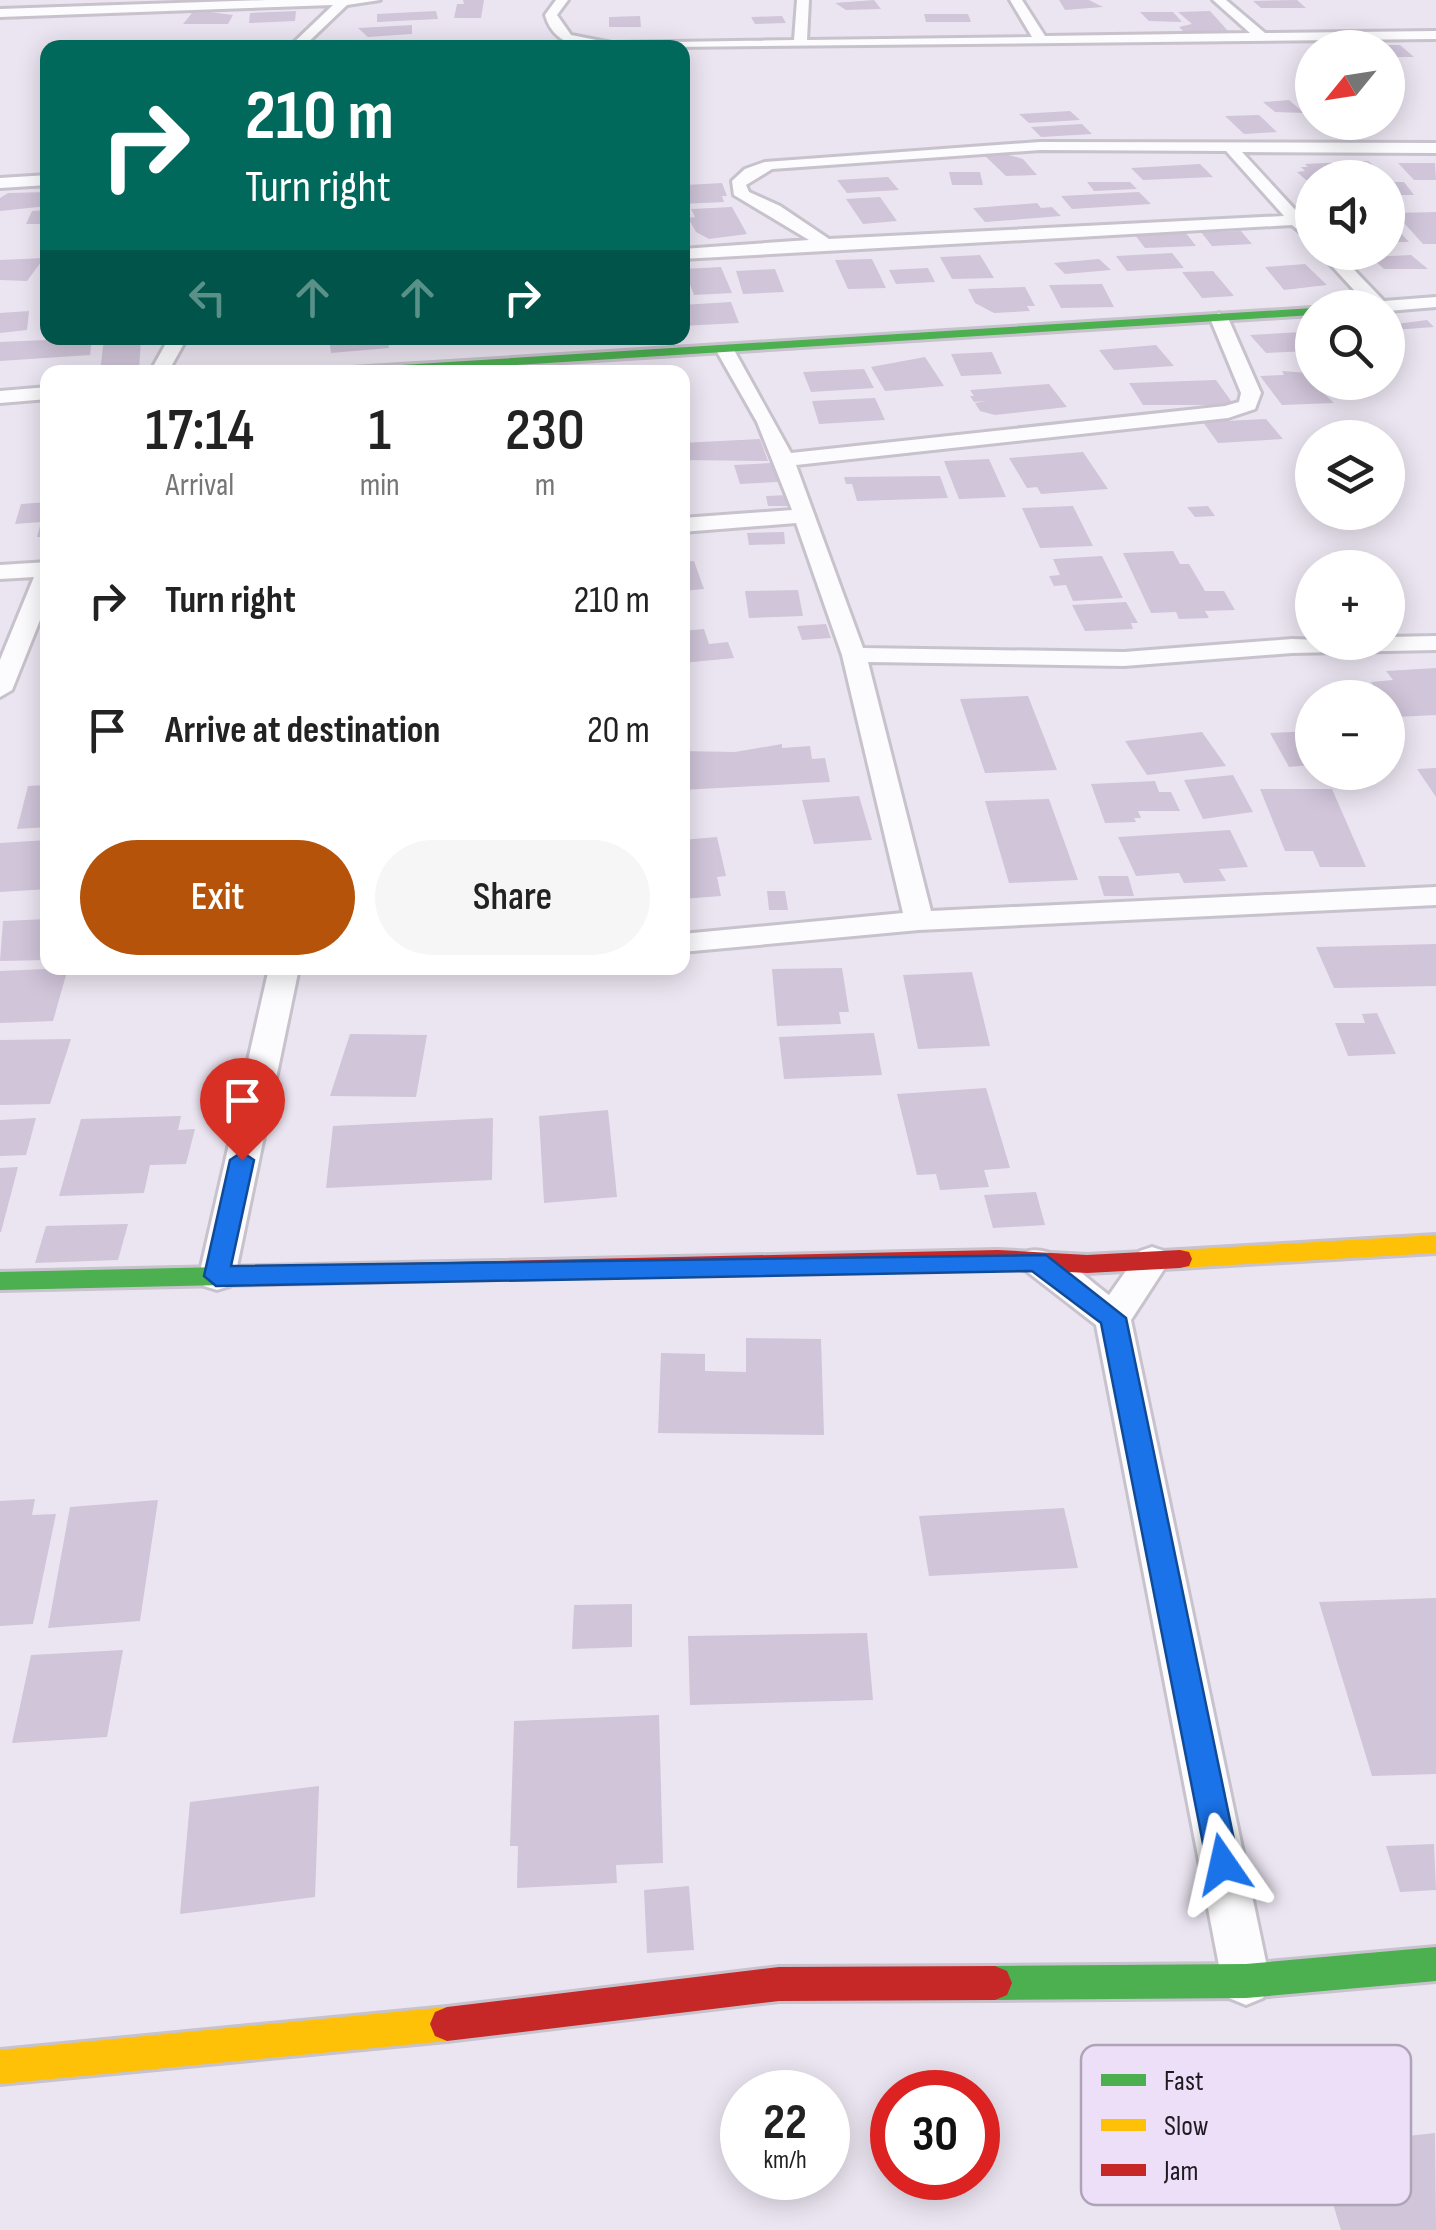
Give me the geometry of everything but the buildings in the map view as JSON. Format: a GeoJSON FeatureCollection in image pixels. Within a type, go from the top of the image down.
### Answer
{"type":"FeatureCollection","features":[{"type":"Feature","properties":{"kind":"street"},"geometry":{"type":"LineString","coordinates":[[0,14],[122,4],[340,4],[374,0]]}},
{"type":"Feature","properties":{"kind":"street"},"geometry":{"type":"LineString","coordinates":[[562,0],[551,15],[552,25],[574,40]]}},
{"type":"Feature","properties":{"kind":"street"},"geometry":{"type":"LineString","coordinates":[[800,43],[803,0]]}},
{"type":"Feature","properties":{"kind":"street"},"geometry":{"type":"LineString","coordinates":[[1016,0],[1041,40]]}},
{"type":"Feature","properties":{"kind":"street"},"geometry":{"type":"LineString","coordinates":[[1219,0],[1262,37]]}},
{"type":"Feature","properties":{"kind":"street"},"geometry":{"type":"LineString","coordinates":[[302,40],[340,4]]}},
{"type":"Feature","properties":{"kind":"street"},"geometry":{"type":"LineString","coordinates":[[690,45],[1436,35]]}},
{"type":"Feature","properties":{"kind":"street"},"geometry":{"type":"LineString","coordinates":[[826,244],[818,235],[742,194],[738,184],[750,172],[770,165],[1040,146],[1436,148]]}},
{"type":"Feature","properties":{"kind":"street"},"geometry":{"type":"LineString","coordinates":[[1231,148],[1295,220]]}},
{"type":"Feature","properties":{"kind":"street"},"geometry":{"type":"LineString","coordinates":[[0,183],[40,180]]}},
{"type":"Feature","properties":{"kind":"street"},"geometry":{"type":"LineString","coordinates":[[690,253],[1295,220]]}},
{"type":"Feature","properties":{"kind":"street"},"geometry":{"type":"LineString","coordinates":[[1344,270],[1364,290]]}},
{"type":"Feature","properties":{"kind":"street"},"geometry":{"type":"LineString","coordinates":[[1405,304],[1436,302]]}},
{"type":"Feature","properties":{"kind":"street"},"geometry":{"type":"LineString","coordinates":[[470,365],[1295,312]]}},
{"type":"Feature","properties":{"kind":"street"},"geometry":{"type":"LineString","coordinates":[[784,460],[1228,412],[1248,404],[1252,393],[1220,318]]}},
{"type":"Feature","properties":{"kind":"street"},"geometry":{"type":"LineString","coordinates":[[724,350],[761,405],[854,655],[919,921]]}},
{"type":"Feature","properties":{"kind":"street"},"geometry":{"type":"LineString","coordinates":[[0,396],[40,394]]}},
{"type":"Feature","properties":{"kind":"street"},"geometry":{"type":"LineString","coordinates":[[690,524],[804,516]]}},
{"type":"Feature","properties":{"kind":"street"},"geometry":{"type":"LineString","coordinates":[[0,572],[40,570]]}},
{"type":"Feature","properties":{"kind":"street"},"geometry":{"type":"LineString","coordinates":[[0,690],[40,590]]}},
{"type":"Feature","properties":{"kind":"street"},"geometry":{"type":"LineString","coordinates":[[854,655],[1124,659],[1292,646],[1436,643]]}},
{"type":"Feature","properties":{"kind":"street"},"geometry":{"type":"LineString","coordinates":[[690,942],[919,921],[1436,896]]}},
{"type":"Feature","properties":{"kind":"street"},"geometry":{"type":"LineString","coordinates":[[216,1276],[282,975]]}},
{"type":"Feature","properties":{"kind":"street"},"geometry":{"type":"LineString","coordinates":[[0,1281],[1152,1260],[1436,1244]]}},
{"type":"Feature","properties":{"kind":"street"},"geometry":{"type":"LineString","coordinates":[[1113,1318],[1152,1260]]}},
{"type":"Feature","properties":{"kind":"street"},"geometry":{"type":"LineString","coordinates":[[1037,1262],[1113,1318],[1246,1981]]}},
{"type":"Feature","properties":{"kind":"street"},"geometry":{"type":"LineString","coordinates":[[0,2066],[496,2019],[779,1984],[1246,1981],[1436,1964]]}},
{"type":"Feature","properties":{"kind":"traffic: fast"},"geometry":{"type":"LineString","coordinates":[[462,365],[1295,312]]}},
{"type":"Feature","properties":{"kind":"traffic: fast"},"geometry":{"type":"LineString","coordinates":[[0,1281],[401,1272]]}},
{"type":"Feature","properties":{"kind":"traffic: fast"},"geometry":{"type":"LineString","coordinates":[[995,1983],[1246,1981],[1436,1964]]}},
{"type":"Feature","properties":{"kind":"traffic: slow"},"geometry":{"type":"LineString","coordinates":[[1180,1259],[1436,1244]]}},
{"type":"Feature","properties":{"kind":"traffic: slow"},"geometry":{"type":"LineString","coordinates":[[0,2067],[447,2024]]}},
{"type":"Feature","properties":{"kind":"traffic: jam"},"geometry":{"type":"LineString","coordinates":[[401,1272],[998,1259],[1087,1264],[1180,1259]]}},
{"type":"Feature","properties":{"kind":"traffic: jam"},"geometry":{"type":"LineString","coordinates":[[447,2024],[779,1984],[995,1983]]}},
{"type":"Feature","properties":{"kind":"route"},"geometry":{"type":"LineString","coordinates":[[242,1160],[216,1276],[1037,1262],[1113,1318],[1223,1864]]}}]}
